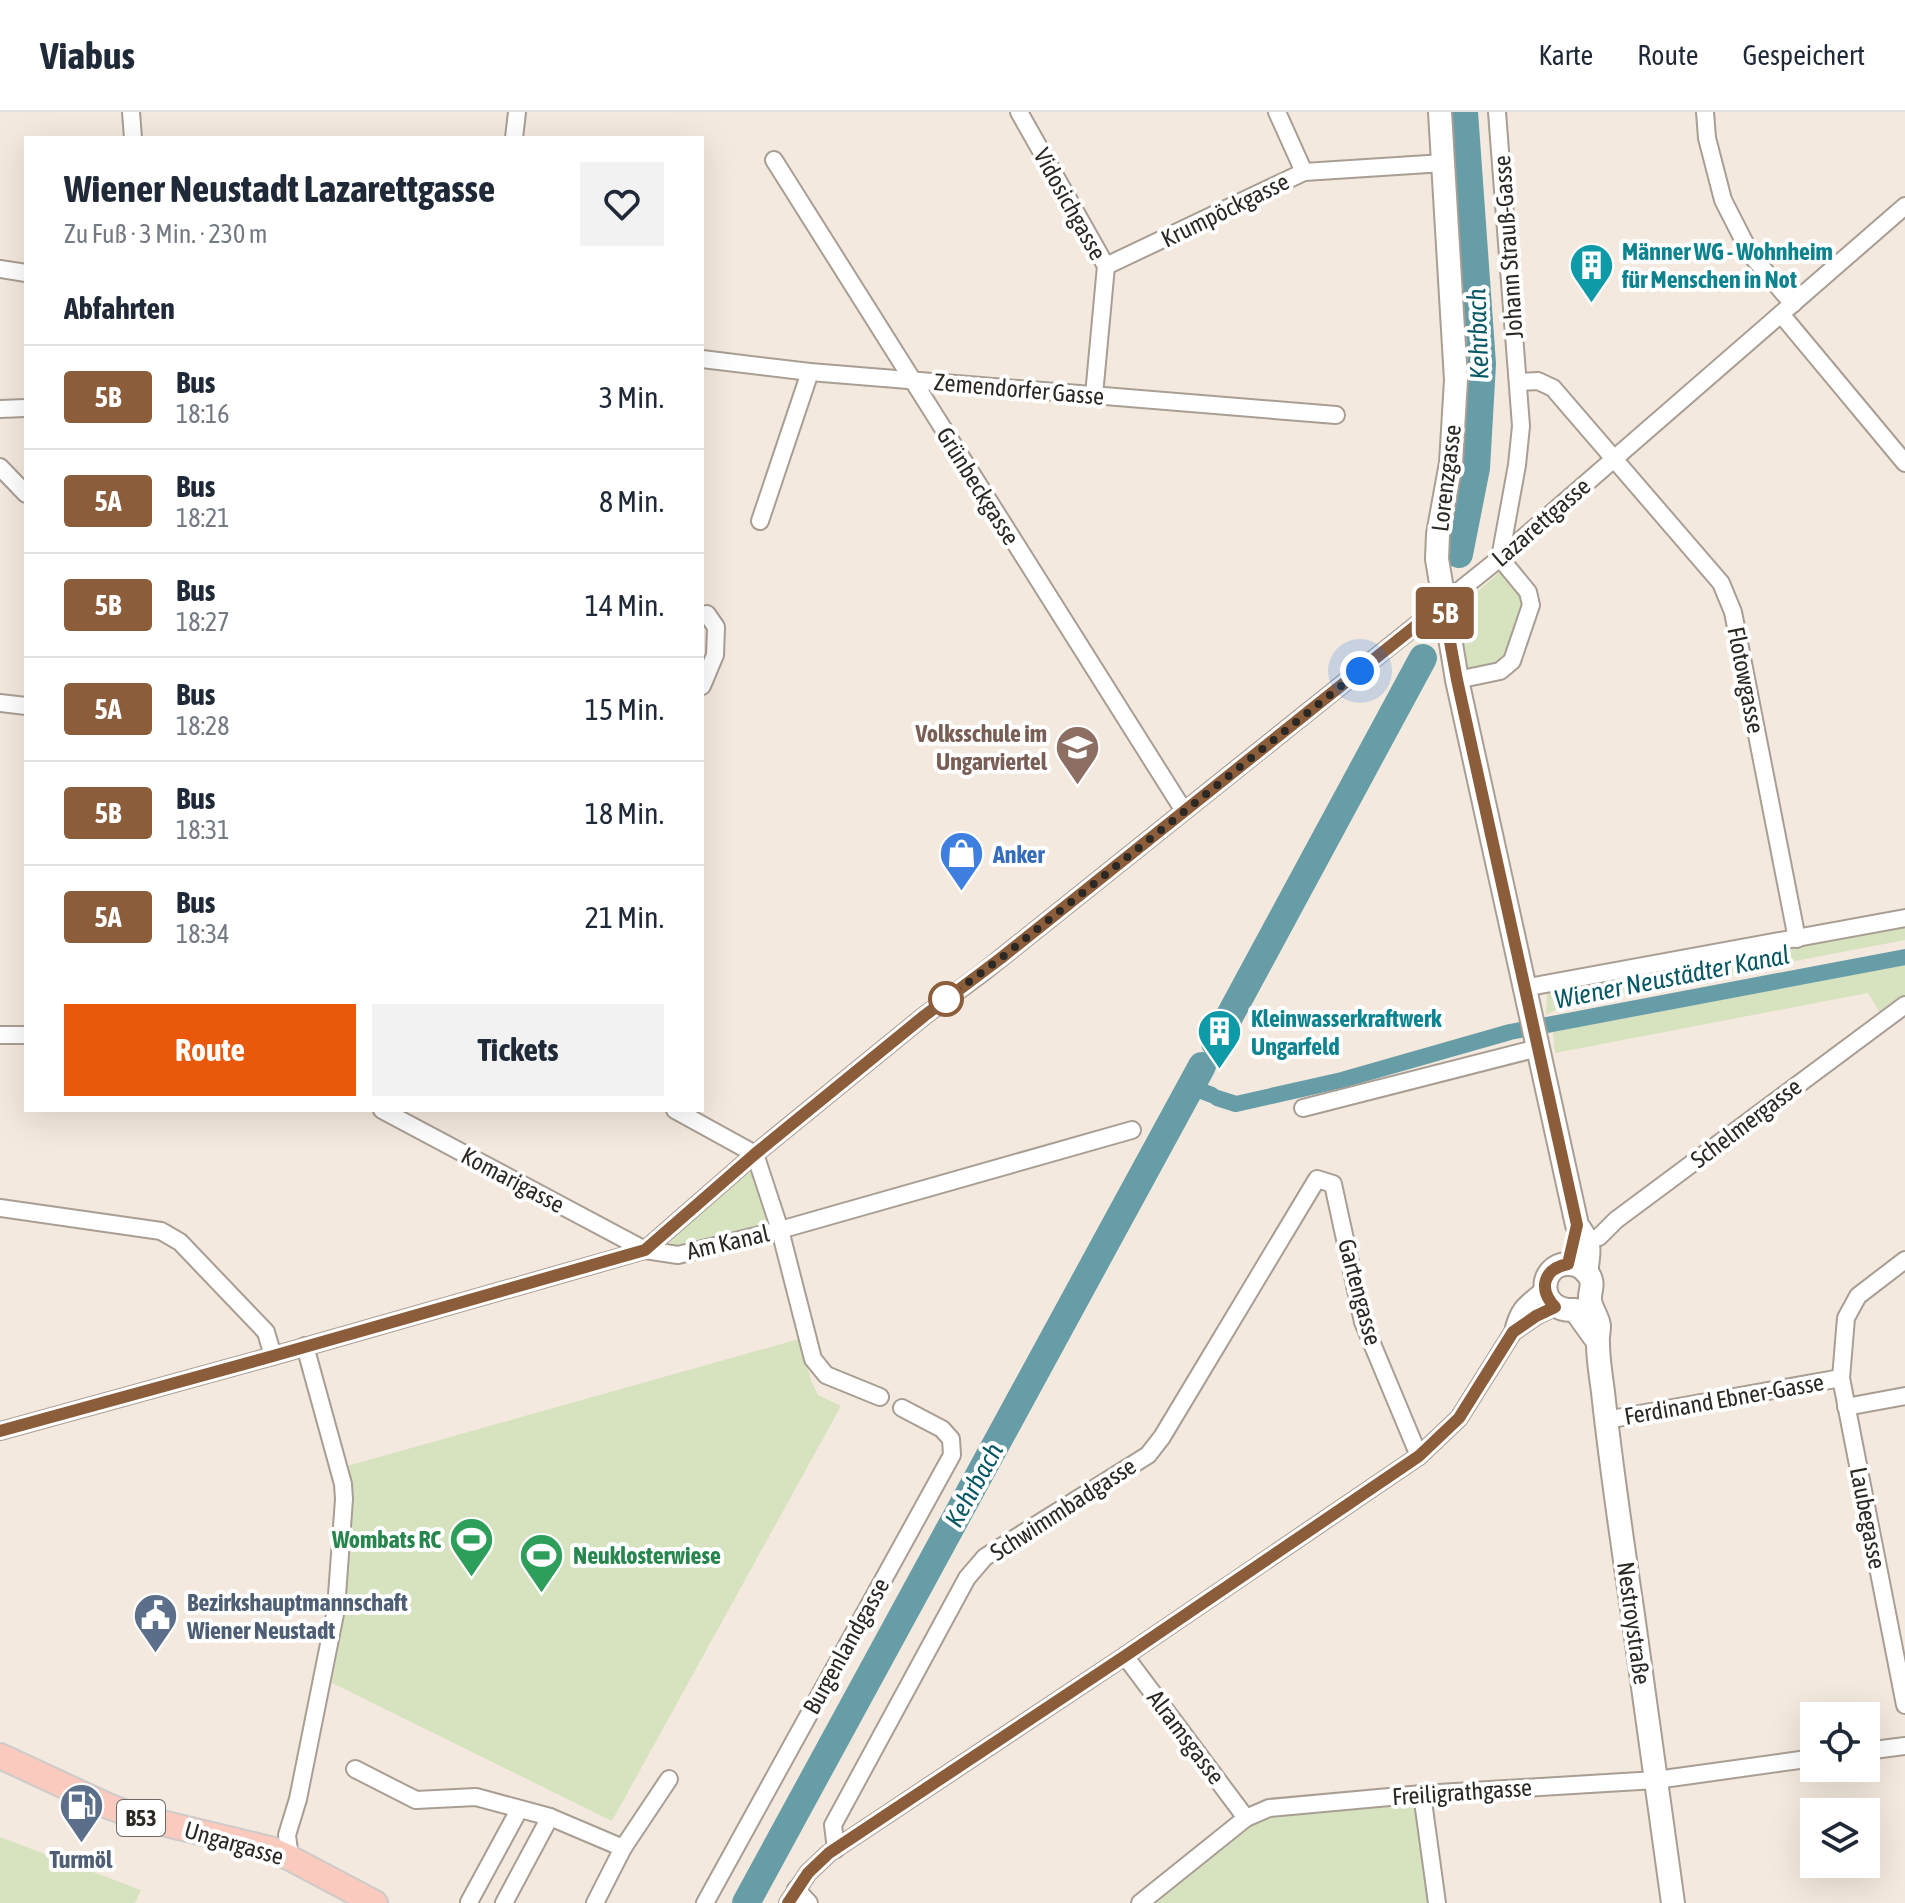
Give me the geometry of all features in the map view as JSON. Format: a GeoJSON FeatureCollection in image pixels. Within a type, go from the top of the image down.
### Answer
{"type":"FeatureCollection","features":[{"type":"Feature","properties":{"kind":"main road","name":"Ungargasse"},"geometry":{"type":"LineString","coordinates":[[0,1756],[137,1817],[270,1849],[375,1903]]}},
{"type":"Feature","properties":{"kind":"street"},"geometry":{"type":"LineString","coordinates":[[131,112],[133,136]]}},
{"type":"Feature","properties":{"kind":"street"},"geometry":{"type":"LineString","coordinates":[[514,136],[517,112]]}},
{"type":"Feature","properties":{"kind":"street","name":"Vidosichgasse"},"geometry":{"type":"LineString","coordinates":[[1019,112],[1106,266],[1094,395]]}},
{"type":"Feature","properties":{"kind":"street"},"geometry":{"type":"LineString","coordinates":[[1277,112],[1304,172]]}},
{"type":"Feature","properties":{"kind":"street","name":"Lorenzgasse"},"geometry":{"type":"LineString","coordinates":[[1440,112],[1456,380],[1451,463],[1438,534],[1437,559],[1457,680],[1525,994],[1583,1233]]}},
{"type":"Feature","properties":{"kind":"street","name":"Johann Strauß-Gasse"},"geometry":{"type":"LineString","coordinates":[[1497,112],[1521,426],[1500,558]]}},
{"type":"Feature","properties":{"kind":"street"},"geometry":{"type":"LineString","coordinates":[[1705,112],[1707,138],[1723,200],[1751,255],[1787,309],[1905,463]]}},
{"type":"Feature","properties":{"kind":"street","name":"Grünbeckgasse"},"geometry":{"type":"LineString","coordinates":[[774,160],[1184,811]]}},
{"type":"Feature","properties":{"kind":"street","name":"Krumpöckgasse"},"geometry":{"type":"LineString","coordinates":[[1106,266],[1304,172],[1444,163]]}},
{"type":"Feature","properties":{"kind":"street","name":"Lazarettgasse"},"geometry":{"type":"LineString","coordinates":[[645,1250],[755,1154],[924,1016],[981,974],[1500,558],[1905,206]]}},
{"type":"Feature","properties":{"kind":"street"},"geometry":{"type":"LineString","coordinates":[[1,273],[24,273]]}},
{"type":"Feature","properties":{"kind":"street","name":"Zemendorfer Gasse"},"geometry":{"type":"LineString","coordinates":[[704,359],[810,372],[1336,415]]}},
{"type":"Feature","properties":{"kind":"street"},"geometry":{"type":"LineString","coordinates":[[760,521],[810,372]]}},
{"type":"Feature","properties":{"kind":"street"},"geometry":{"type":"LineString","coordinates":[[1518,382],[1538,381],[1553,388],[1614,459]]}},
{"type":"Feature","properties":{"kind":"street"},"geometry":{"type":"LineString","coordinates":[[0,409],[24,408]]}},
{"type":"Feature","properties":{"kind":"street","name":"Flotowgasse"},"geometry":{"type":"LineString","coordinates":[[1614,459],[1721,583],[1733,612],[1797,939]]}},
{"type":"Feature","properties":{"kind":"street"},"geometry":{"type":"LineString","coordinates":[[0,467],[24,492]]}},
{"type":"Feature","properties":{"kind":"street"},"geometry":{"type":"LineString","coordinates":[[1457,680],[1500,671],[1512,661],[1531,605],[1528,592],[1500,558]]}},
{"type":"Feature","properties":{"kind":"street"},"geometry":{"type":"LineString","coordinates":[[704,681],[715,655],[716,627],[707,614]]}},
{"type":"Feature","properties":{"kind":"street"},"geometry":{"type":"LineString","coordinates":[[0,703],[24,706]]}},
{"type":"Feature","properties":{"kind":"street"},"geometry":{"type":"LineString","coordinates":[[1525,994],[1905,918]]}},
{"type":"Feature","properties":{"kind":"street","name":"Schelmergasse"},"geometry":{"type":"LineString","coordinates":[[1583,1233],[1616,1220],[1905,1005]]}},
{"type":"Feature","properties":{"kind":"street"},"geometry":{"type":"LineString","coordinates":[[0,1035],[24,1035]]}},
{"type":"Feature","properties":{"kind":"street"},"geometry":{"type":"LineString","coordinates":[[1303,1108],[1538,1046]]}},
{"type":"Feature","properties":{"kind":"street","name":"Komarigasse"},"geometry":{"type":"LineString","coordinates":[[386,1112],[645,1250]]}},
{"type":"Feature","properties":{"kind":"street"},"geometry":{"type":"LineString","coordinates":[[679,1112],[755,1154],[780,1230],[813,1359],[826,1375],[872,1394]]}},
{"type":"Feature","properties":{"kind":"street","name":"Am Kanal"},"geometry":{"type":"LineString","coordinates":[[0,1431],[645,1250],[678,1255],[780,1230],[1132,1130]]}},
{"type":"Feature","properties":{"kind":"street","name":"Gartengasse"},"geometry":{"type":"LineString","coordinates":[[1317,1179],[1333,1184],[1363,1322],[1419,1456]]}},
{"type":"Feature","properties":{"kind":"street","name":"Schwimmbadgasse"},"geometry":{"type":"LineString","coordinates":[[836,1849],[833,1825],[967,1578],[985,1557],[1148,1455],[1162,1437],[1317,1179]]}},
{"type":"Feature","properties":{"kind":"street"},"geometry":{"type":"LineString","coordinates":[[0,1208],[161,1231],[180,1242],[266,1332],[273,1356]]}},
{"type":"Feature","properties":{"kind":"street"},"geometry":{"type":"LineString","coordinates":[[1566,1301],[1546,1280],[1551,1271],[1559,1266],[1577,1268],[1583,1233]]}},
{"type":"Feature","properties":{"kind":"street","name":"Laubegasse"},"geometry":{"type":"LineString","coordinates":[[1905,1260],[1858,1296],[1846,1318],[1841,1378],[1905,1705]]}},
{"type":"Feature","properties":{"kind":"street","name":"Nestroystraße"},"geometry":{"type":"LineString","coordinates":[[1566,1301],[1592,1289],[1591,1279],[1577,1268]]}},
{"type":"Feature","properties":{"kind":"street"},"geometry":{"type":"LineString","coordinates":[[809,1903],[792,1896],[808,1873],[836,1849],[1419,1456],[1459,1418],[1513,1332],[1516,1316],[1527,1304],[1566,1301]]}},
{"type":"Feature","properties":{"kind":"street","name":"Nestroystraße"},"geometry":{"type":"LineString","coordinates":[[1566,1301],[1599,1324],[1606,1420],[1673,1903]]}},
{"type":"Feature","properties":{"kind":"street"},"geometry":{"type":"LineString","coordinates":[[290,1858],[287,1835],[298,1799],[336,1609],[344,1499],[343,1484],[305,1346]]}},
{"type":"Feature","properties":{"kind":"street","name":"Ferdinand Ebner-Gasse"},"geometry":{"type":"LineString","coordinates":[[1606,1420],[1841,1378]]}},
{"type":"Feature","properties":{"kind":"street","name":"Ferdinand Ebner-Gasse"},"geometry":{"type":"LineString","coordinates":[[1846,1407],[1905,1396]]}},
{"type":"Feature","properties":{"kind":"street","name":"Burgenlandgasse"},"geometry":{"type":"LineString","coordinates":[[705,1903],[952,1455],[951,1439],[942,1429],[902,1408]]}},
{"type":"Feature","properties":{"kind":"street","name":"Alramsgasse"},"geometry":{"type":"LineString","coordinates":[[1125,1656],[1246,1818]]}},
{"type":"Feature","properties":{"kind":"street"},"geometry":{"type":"LineString","coordinates":[[1880,1749],[1905,1746]]}},
{"type":"Feature","properties":{"kind":"street","name":"Freiligrathgasse"},"geometry":{"type":"LineString","coordinates":[[1140,1903],[1246,1818],[1269,1808],[1422,1794],[1656,1780],[1800,1760]]}},
{"type":"Feature","properties":{"kind":"street"},"geometry":{"type":"LineString","coordinates":[[355,1769],[416,1800],[476,1797],[550,1817],[623,1848]]}},
{"type":"Feature","properties":{"kind":"street"},"geometry":{"type":"LineString","coordinates":[[595,1903],[623,1848],[669,1779]]}},
{"type":"Feature","properties":{"kind":"street"},"geometry":{"type":"LineString","coordinates":[[1422,1794],[1437,1903]]}},
{"type":"Feature","properties":{"kind":"street"},"geometry":{"type":"LineString","coordinates":[[469,1902],[519,1810]]}},
{"type":"Feature","properties":{"kind":"street"},"geometry":{"type":"LineString","coordinates":[[504,1903],[550,1817]]}},
{"type":"Feature","properties":{"kind":"green space"},"geometry":{"type":"Polygon","coordinates":[[[1501,571],[1522,594],[1524,601],[1507,656],[1496,665],[1470,670],[1466,668],[1457,615],[1461,606],[1501,571]]]}},
{"type":"Feature","properties":{"kind":"green space"},"geometry":{"type":"Polygon","coordinates":[[[1905,925],[1905,940],[1565,1005],[1546,1015],[1547,993],[1905,925]]]}},
{"type":"Feature","properties":{"kind":"green space"},"geometry":{"type":"Polygon","coordinates":[[[1905,965],[1905,995],[1880,1013],[1868,993],[1555,1053],[1553,1032],[1905,965]]]}},
{"type":"Feature","properties":{"kind":"green space"},"geometry":{"type":"Polygon","coordinates":[[[751,1172],[755,1173],[768,1214],[763,1225],[710,1243],[673,1248],[670,1244],[672,1235],[751,1172]]]}},
{"type":"Feature","properties":{"kind":"green space","name":"Neuklosterwiese"},"geometry":{"type":"Polygon","coordinates":[[[799,1339],[818,1395],[841,1406],[612,1821],[332,1683],[345,1612],[353,1490],[347,1466],[799,1339]]]}},
{"type":"Feature","properties":{"kind":"green space"},"geometry":{"type":"Polygon","coordinates":[[[1414,1804],[1428,1903],[1156,1903],[1263,1817],[1414,1804]]]}},
{"type":"Feature","properties":{"kind":"green space"},"geometry":{"type":"Polygon","coordinates":[[[0,1837],[141,1890],[135,1903],[0,1903],[0,1837]]]}},
{"type":"Feature","properties":{"kind":"waterway","name":"Kehrbach"},"geometry":{"type":"LineString","coordinates":[[1459,554],[1476,468],[1482,364],[1464,112]]}},
{"type":"Feature","properties":{"kind":"waterway","name":"Kehrbach"},"geometry":{"type":"LineString","coordinates":[[1215,1043],[1423,658]]}},
{"type":"Feature","properties":{"kind":"waterway","name":"Wiener Neustädter Kanal"},"geometry":{"type":"LineString","coordinates":[[1217,1098],[1236,1104],[1342,1080],[1510,1032],[1905,957]]}},
{"type":"Feature","properties":{"kind":"waterway","name":"Kehrbach"},"geometry":{"type":"LineString","coordinates":[[746,1903],[1202,1066]]}},
{"type":"Feature","properties":{"kind":"waterway","name":"Wiener Neustädter Kanal"},"geometry":{"type":"LineString","coordinates":[[1191,1087],[1212,1095]]}},
{"type":"Feature","properties":{"kind":"bus line","name":"5B"},"geometry":{"type":"LineString","coordinates":[[0,1431],[645,1250],[755,1154],[924,1016],[981,974],[1443,604],[1577,1225],[1568,1264],[1551,1271],[1546,1280],[1548,1299],[1555,1307],[1513,1332],[1459,1418],[1419,1456],[829,1853],[808,1873],[788,1903]]}},
{"type":"Feature","properties":{"kind":"place","name":"Männer WG - Wohnheim für Menschen in Not"},"geometry":{"type":"Point","coordinates":[1591,304]}},
{"type":"Feature","properties":{"kind":"place","name":"Volksschule im Ungarviertel"},"geometry":{"type":"Point","coordinates":[1078,786]}},
{"type":"Feature","properties":{"kind":"place","name":"Anker"},"geometry":{"type":"Point","coordinates":[962,893]}},
{"type":"Feature","properties":{"kind":"place","name":"Kleinwasserkraftwerk Ungarfeld"},"geometry":{"type":"Point","coordinates":[1220,1071]}},
{"type":"Feature","properties":{"kind":"place","name":"Wombats RC"},"geometry":{"type":"Point","coordinates":[472,1578]}},
{"type":"Feature","properties":{"kind":"place","name":"Neuklosterwiese"},"geometry":{"type":"Point","coordinates":[542,1594]}},
{"type":"Feature","properties":{"kind":"place","name":"Bezirkshauptmannschaft Wiener Neustadt"},"geometry":{"type":"Point","coordinates":[156,1655]}},
{"type":"Feature","properties":{"kind":"place","name":"Turmöl"},"geometry":{"type":"Point","coordinates":[81,1844]}},
{"type":"Feature","properties":{"kind":"route"},"geometry":{"type":"LineString","coordinates":[[946,999],[1360,671]]}}]}
